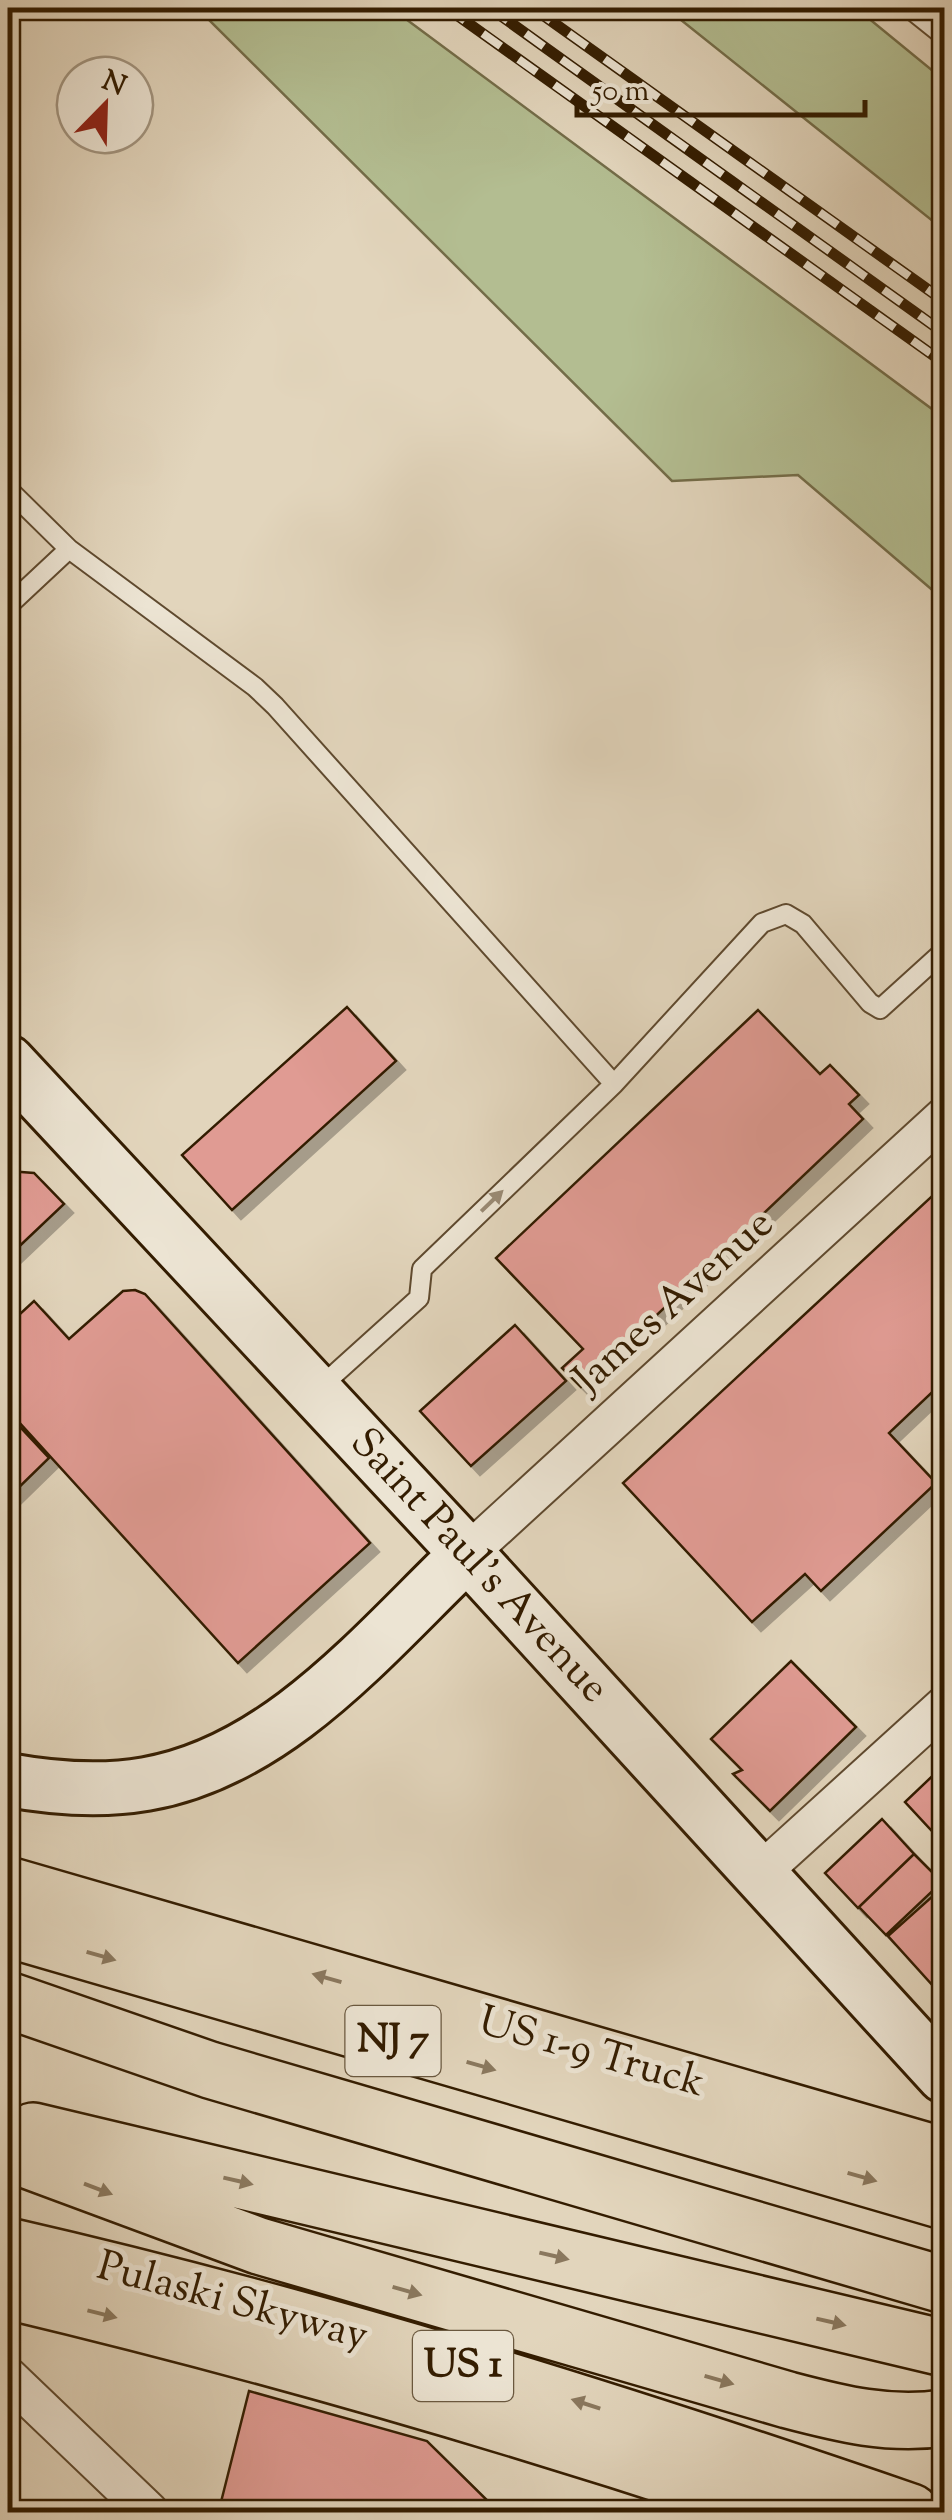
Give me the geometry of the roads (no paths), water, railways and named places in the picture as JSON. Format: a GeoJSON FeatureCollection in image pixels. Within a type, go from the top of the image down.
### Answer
{"type":"FeatureCollection","features":[{"type":"Feature","properties":{"kind":"highway","name":"US 1-9 Truck"},"geometry":{"type":"LineString","coordinates":[[8,1885],[773,2174],[944,2156]]}},
{"type":"Feature","properties":{"kind":"highway","name":"NJ 7"},"geometry":{"type":"LineString","coordinates":[[8,1929],[773,2174],[944,2201]]}},
{"type":"Feature","properties":{"kind":"highway"},"geometry":{"type":"LineString","coordinates":[[32,2007],[773,2174],[944,2247]]}},
{"type":"Feature","properties":{"kind":"highway"},"geometry":{"type":"LineString","coordinates":[[8,2124],[944,2348]]}},
{"type":"Feature","properties":{"kind":"highway"},"geometry":{"type":"LineString","coordinates":[[8,2154],[259,2246],[769,2394],[862,2420],[944,2418]]}},
{"type":"Feature","properties":{"kind":"highway"},"geometry":{"type":"LineString","coordinates":[[773,2174],[944,2285]]}},
{"type":"Feature","properties":{"kind":"highway","name":"Pulaski Skyway"},"geometry":{"type":"LineString","coordinates":[[8,2246],[411,2350],[676,2432],[911,2512]]}},
{"type":"Feature","properties":{"kind":"highway","name":"Pulaski Skyway"},"geometry":{"type":"LineString","coordinates":[[8,2291],[399,2392],[777,2512]]}},
{"type":"Feature","properties":{"kind":"street","name":"Saint Paul's Avenue"},"geometry":{"type":"LineString","coordinates":[[8,1065],[466,1554],[944,2076]]}},
{"type":"Feature","properties":{"kind":"street","name":"James Avenue"},"geometry":{"type":"LineString","coordinates":[[466,1554],[944,1117]]}},
{"type":"Feature","properties":{"kind":"street"},"geometry":{"type":"LineString","coordinates":[[8,1780],[83,1788],[146,1784],[233,1753],[285,1721],[323,1690],[466,1554]]}},
{"type":"Feature","properties":{"kind":"street"},"geometry":{"type":"LineString","coordinates":[[760,1874],[944,1706]]}},
{"type":"Feature","properties":{"kind":"street"},"geometry":{"type":"LineString","coordinates":[[8,2377],[150,2512]]}},
{"type":"Feature","properties":{"kind":"lane"},"geometry":{"type":"LineString","coordinates":[[909,8],[944,36]]}},
{"type":"Feature","properties":{"kind":"lane"},"geometry":{"type":"LineString","coordinates":[[8,489],[68,549],[276,706],[614,1084]]}},
{"type":"Feature","properties":{"kind":"lane"},"geometry":{"type":"LineString","coordinates":[[8,606],[68,549]]}},
{"type":"Feature","properties":{"kind":"lane"},"geometry":{"type":"LineString","coordinates":[[315,1392],[419,1298],[422,1269],[614,1084],[762,924],[786,914],[802,924],[880,1010],[944,951]]}},
{"type":"Feature","properties":{"kind":"railway"},"geometry":{"type":"LineString","coordinates":[[447,8],[944,363]]}},
{"type":"Feature","properties":{"kind":"railway"},"geometry":{"type":"LineString","coordinates":[[490,8],[944,333]]}},
{"type":"Feature","properties":{"kind":"railway"},"geometry":{"type":"LineString","coordinates":[[533,8],[944,301]]}}]}
